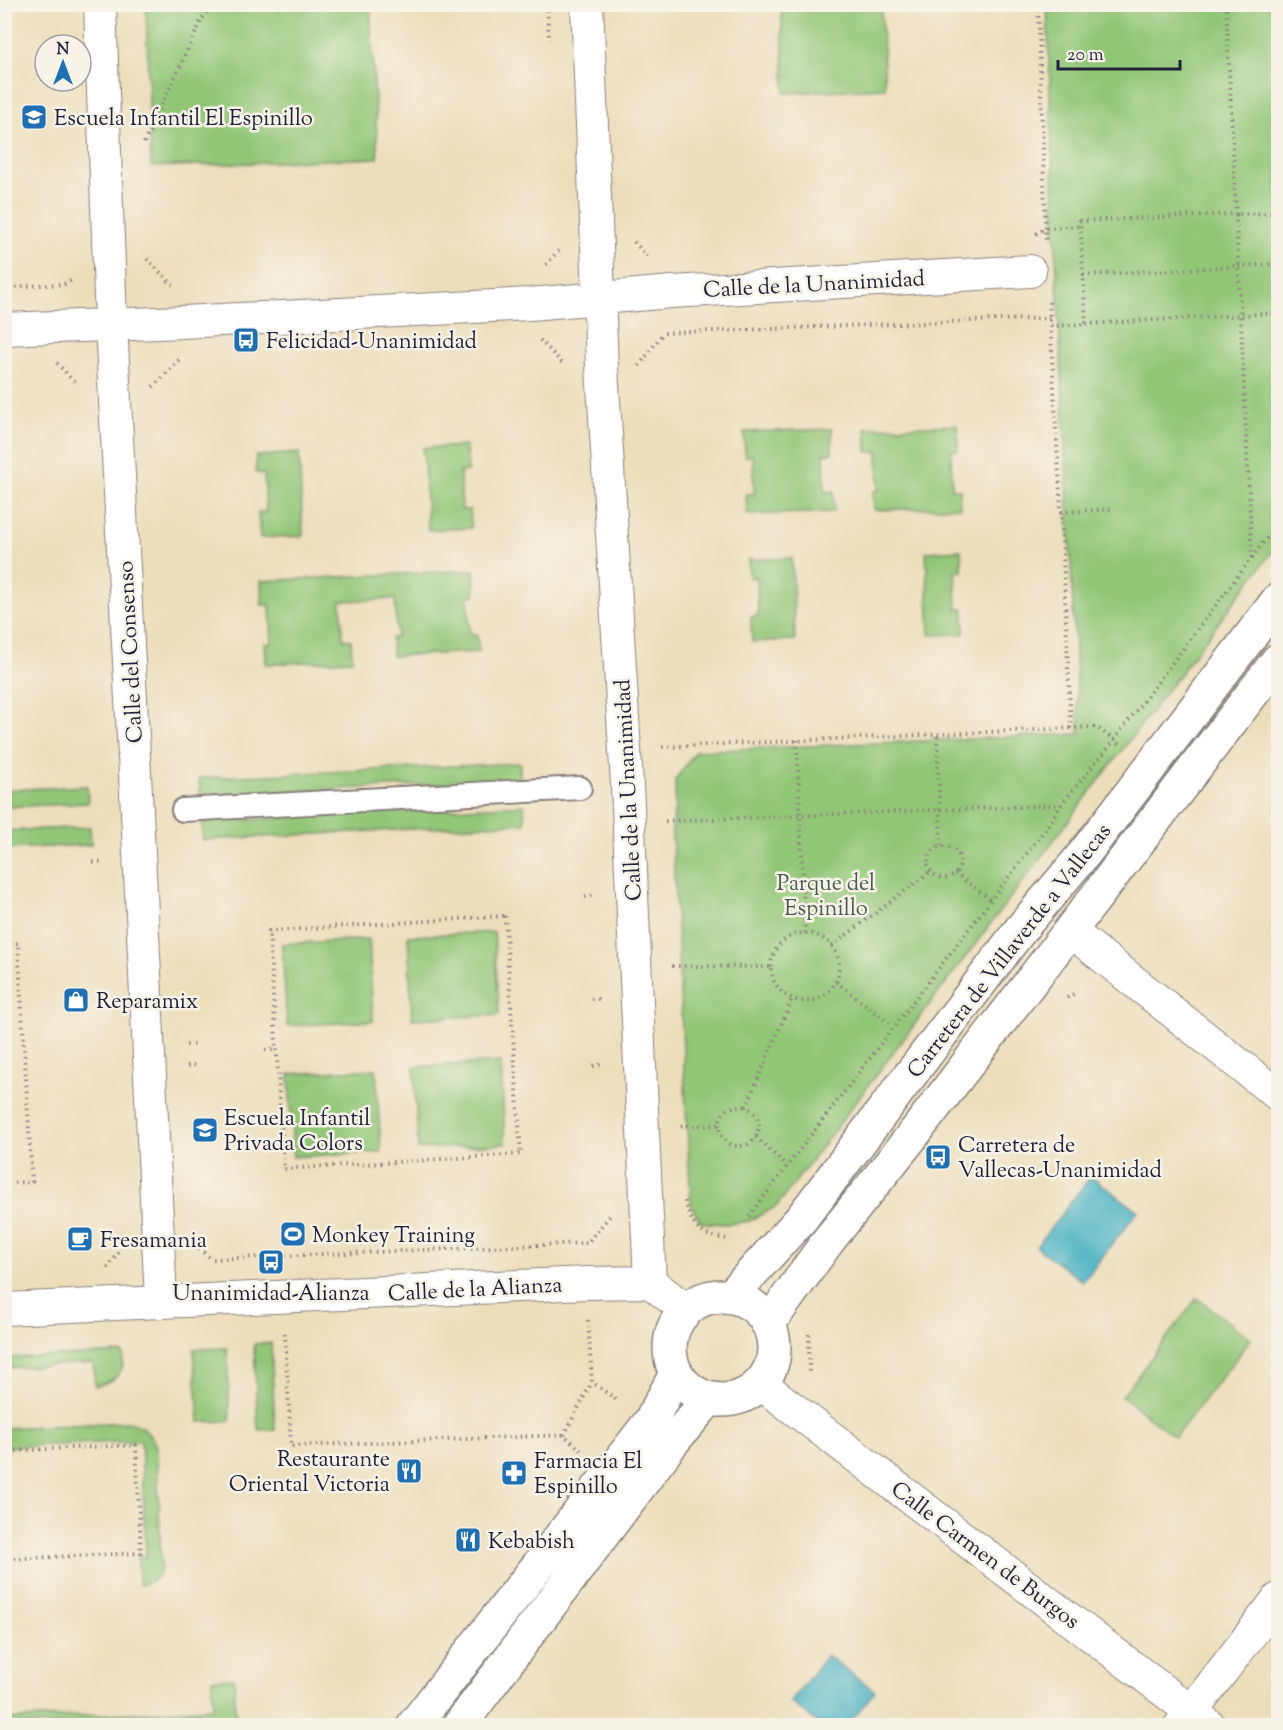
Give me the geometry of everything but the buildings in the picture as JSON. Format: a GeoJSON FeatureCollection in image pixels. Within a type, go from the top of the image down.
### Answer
{"type":"FeatureCollection","features":[{"type":"Feature","properties":{"kind":"main road","name":"Carretera de Villaverde a Vallecas"},"geometry":{"type":"LineString","coordinates":[[732,1296],[801,1219],[1021,929],[1084,854],[1278,600]]}},
{"type":"Feature","properties":{"kind":"main road","name":"Carretera de Villaverde a Vallecas"},"geometry":{"type":"LineString","coordinates":[[769,1323],[828,1241],[913,1135],[1278,660]]}},
{"type":"Feature","properties":{"kind":"main road"},"geometry":{"type":"LineString","coordinates":[[732,1296],[754,1305],[769,1323],[774,1338],[775,1355],[770,1370],[761,1384],[750,1392],[737,1398],[709,1399],[690,1390],[676,1374],[670,1357],[669,1340],[675,1323],[685,1309],[707,1297],[732,1296]]}},
{"type":"Feature","properties":{"kind":"main road"},"geometry":{"type":"LineString","coordinates":[[413,1725],[650,1422],[676,1374]]}},
{"type":"Feature","properties":{"kind":"main road"},"geometry":{"type":"LineString","coordinates":[[462,1724],[674,1440],[709,1399]]}},
{"type":"Feature","properties":{"kind":"street","name":"Calle del Consenso"},"geometry":{"type":"LineString","coordinates":[[100,4],[111,325],[161,1300]]}},
{"type":"Feature","properties":{"kind":"street","name":"Calle de la Unanimidad"},"geometry":{"type":"LineString","coordinates":[[587,4],[599,298],[627,785],[650,1282]]}},
{"type":"Feature","properties":{"kind":"street","name":"Calle de la Unanimidad"},"geometry":{"type":"LineString","coordinates":[[599,298],[1038,260]]}},
{"type":"Feature","properties":{"kind":"street"},"geometry":{"type":"LineString","coordinates":[[4,329],[507,305],[599,298]]}},
{"type":"Feature","properties":{"kind":"street"},"geometry":{"type":"LineString","coordinates":[[183,810],[580,788]]}},
{"type":"Feature","properties":{"kind":"street"},"geometry":{"type":"LineString","coordinates":[[1070,932],[1278,1095]]}},
{"type":"Feature","properties":{"kind":"street"},"geometry":{"type":"LineString","coordinates":[[650,1282],[685,1309]]}},
{"type":"Feature","properties":{"kind":"street","name":"Calle de la Alianza"},"geometry":{"type":"LineString","coordinates":[[4,1309],[161,1300],[650,1282]]}},
{"type":"Feature","properties":{"kind":"street","name":"Calle Carmen de Burgos"},"geometry":{"type":"LineString","coordinates":[[761,1384],[1194,1721]]}},
{"type":"Feature","properties":{"kind":"street"},"geometry":{"type":"LineString","coordinates":[[1194,1721],[1278,1599]]}},
{"type":"Feature","properties":{"kind":"path"},"geometry":{"type":"LineString","coordinates":[[139,153],[197,29],[213,4]]}},
{"type":"Feature","properties":{"kind":"path"},"geometry":{"type":"LineString","coordinates":[[1038,4],[1038,260]]}},
{"type":"Feature","properties":{"kind":"path"},"geometry":{"type":"LineString","coordinates":[[1226,4],[1252,560]]}},
{"type":"Feature","properties":{"kind":"path"},"geometry":{"type":"LineString","coordinates":[[1086,324],[1080,221],[1278,213]]}},
{"type":"Feature","properties":{"kind":"path"},"geometry":{"type":"LineString","coordinates":[[537,265],[546,265],[560,249]]}},
{"type":"Feature","properties":{"kind":"path"},"geometry":{"type":"LineString","coordinates":[[143,255],[171,285],[182,284]]}},
{"type":"Feature","properties":{"kind":"path"},"geometry":{"type":"LineString","coordinates":[[1083,275],[1278,264]]}},
{"type":"Feature","properties":{"kind":"path"},"geometry":{"type":"LineString","coordinates":[[4,287],[64,284],[81,276]]}},
{"type":"Feature","properties":{"kind":"path"},"geometry":{"type":"LineString","coordinates":[[1049,299],[1071,728]]}},
{"type":"Feature","properties":{"kind":"path"},"geometry":{"type":"LineString","coordinates":[[1051,326],[1278,313]]}},
{"type":"Feature","properties":{"kind":"path"},"geometry":{"type":"LineString","coordinates":[[639,366],[663,333],[1050,318]]}},
{"type":"Feature","properties":{"kind":"path"},"geometry":{"type":"LineString","coordinates":[[538,339],[567,368]]}},
{"type":"Feature","properties":{"kind":"path"},"geometry":{"type":"LineString","coordinates":[[153,392],[153,386],[183,355]]}},
{"type":"Feature","properties":{"kind":"path"},"geometry":{"type":"LineString","coordinates":[[53,359],[76,383],[77,395]]}},
{"type":"Feature","properties":{"kind":"path"},"geometry":{"type":"LineString","coordinates":[[1061,512],[1113,509]]}},
{"type":"Feature","properties":{"kind":"path"},"geometry":{"type":"LineString","coordinates":[[746,1220],[1278,523]]}},
{"type":"Feature","properties":{"kind":"path"},"geometry":{"type":"LineString","coordinates":[[662,756],[662,747],[1096,727],[1127,750]]}},
{"type":"Feature","properties":{"kind":"path"},"geometry":{"type":"LineString","coordinates":[[937,736],[941,847]]}},
{"type":"Feature","properties":{"kind":"path"},"geometry":{"type":"LineString","coordinates":[[797,740],[805,933]]}},
{"type":"Feature","properties":{"kind":"path"},"geometry":{"type":"LineString","coordinates":[[665,821],[1061,805]]}},
{"type":"Feature","properties":{"kind":"path"},"geometry":{"type":"LineString","coordinates":[[941,847],[951,848],[958,855],[959,864],[955,873],[942,878],[931,871],[928,861],[932,852],[941,847]]}},
{"type":"Feature","properties":{"kind":"path"},"geometry":{"type":"LineString","coordinates":[[101,853],[101,862]]}},
{"type":"Feature","properties":{"kind":"path"},"geometry":{"type":"LineString","coordinates":[[832,946],[931,871]]}},
{"type":"Feature","properties":{"kind":"path"},"geometry":{"type":"LineString","coordinates":[[955,873],[990,899]]}},
{"type":"Feature","properties":{"kind":"path"},"geometry":{"type":"LineString","coordinates":[[585,897],[594,895]]}},
{"type":"Feature","properties":{"kind":"path"},"geometry":{"type":"LineString","coordinates":[[505,916],[521,1154],[284,1169],[276,1050],[269,932],[505,916]]}},
{"type":"Feature","properties":{"kind":"path"},"geometry":{"type":"LineString","coordinates":[[805,933],[815,934],[832,946],[840,964],[836,982],[822,997],[802,1001],[792,999],[777,986],[772,977],[772,957],[785,939],[805,933]]}},
{"type":"Feature","properties":{"kind":"path"},"geometry":{"type":"LineString","coordinates":[[4,944],[18,943],[32,1182],[4,1183]]}},
{"type":"Feature","properties":{"kind":"path"},"geometry":{"type":"LineString","coordinates":[[672,966],[771,967]]}},
{"type":"Feature","properties":{"kind":"path"},"geometry":{"type":"LineString","coordinates":[[836,982],[893,1026]]}},
{"type":"Feature","properties":{"kind":"path"},"geometry":{"type":"LineString","coordinates":[[591,999],[599,999]]}},
{"type":"Feature","properties":{"kind":"path"},"geometry":{"type":"LineString","coordinates":[[746,1107],[792,999]]}},
{"type":"Feature","properties":{"kind":"path"},"geometry":{"type":"LineString","coordinates":[[186,1046],[195,1046]]}},
{"type":"Feature","properties":{"kind":"path"},"geometry":{"type":"LineString","coordinates":[[265,1050],[276,1050]]}},
{"type":"Feature","properties":{"kind":"path"},"geometry":{"type":"LineString","coordinates":[[593,1066],[602,1064]]}},
{"type":"Feature","properties":{"kind":"path"},"geometry":{"type":"LineString","coordinates":[[187,1066],[196,1065]]}},
{"type":"Feature","properties":{"kind":"path"},"geometry":{"type":"LineString","coordinates":[[746,1107],[756,1114],[759,1132],[746,1145],[732,1146],[722,1138],[719,1125],[720,1119],[728,1109],[746,1107]]}},
{"type":"Feature","properties":{"kind":"path"},"geometry":{"type":"LineString","coordinates":[[681,1126],[719,1125]]}},
{"type":"Feature","properties":{"kind":"path"},"geometry":{"type":"LineString","coordinates":[[756,1137],[787,1166]]}},
{"type":"Feature","properties":{"kind":"path"},"geometry":{"type":"LineString","coordinates":[[195,1237],[196,1247],[212,1259],[587,1243],[611,1215]]}},
{"type":"Feature","properties":{"kind":"path"},"geometry":{"type":"LineString","coordinates":[[98,1269],[106,1269],[121,1250],[121,1241]]}},
{"type":"Feature","properties":{"kind":"path"},"geometry":{"type":"LineString","coordinates":[[564,1435],[592,1382],[588,1317]]}},
{"type":"Feature","properties":{"kind":"path"},"geometry":{"type":"LineString","coordinates":[[295,1331],[285,1332],[291,1446],[564,1435],[588,1457]]}},
{"type":"Feature","properties":{"kind":"path"},"geometry":{"type":"LineString","coordinates":[[592,1382],[626,1407]]}},
{"type":"Feature","properties":{"kind":"path"},"geometry":{"type":"LineString","coordinates":[[4,1451],[136,1445],[141,1552],[4,1560]]}},
{"type":"Feature","properties":{"kind":"green space"},"geometry":{"type":"Polygon","coordinates":[[[146,5],[370,5],[378,158],[151,167],[146,5]]]}},
{"type":"Feature","properties":{"kind":"green space"},"geometry":{"type":"Polygon","coordinates":[[[781,5],[881,5],[885,88],[785,93],[781,5]]]}},
{"type":"Feature","properties":{"kind":"green space","name":"Parque del Espinillo"},"geometry":{"type":"Polygon","coordinates":[[[1047,5],[1278,5],[1278,544],[777,1206],[749,1221],[729,1224],[705,1223],[700,1221],[691,1206],[672,832],[675,780],[696,751],[1079,734],[1056,257],[1047,5]]]}},
{"type":"Feature","properties":{"kind":"green space"},"geometry":{"type":"Polygon","coordinates":[[[957,425],[958,450],[951,451],[952,489],[960,489],[960,507],[874,510],[873,491],[879,490],[878,452],[867,452],[866,428],[957,425]]]}},
{"type":"Feature","properties":{"kind":"green space"},"geometry":{"type":"Polygon","coordinates":[[[832,429],[832,453],[824,454],[825,492],[834,491],[834,512],[747,515],[746,494],[754,494],[753,456],[745,456],[744,432],[832,429]]]}},
{"type":"Feature","properties":{"kind":"green space"},"geometry":{"type":"Polygon","coordinates":[[[466,446],[468,471],[460,472],[462,510],[470,510],[471,528],[428,530],[423,448],[466,446]]]}},
{"type":"Feature","properties":{"kind":"green space"},"geometry":{"type":"Polygon","coordinates":[[[299,453],[303,536],[260,538],[258,512],[266,512],[264,474],[256,473],[256,456],[299,453]]]}},
{"type":"Feature","properties":{"kind":"green space"},"geometry":{"type":"Polygon","coordinates":[[[961,550],[962,571],[955,572],[957,609],[964,609],[964,634],[930,635],[926,552],[961,550]]]}},
{"type":"Feature","properties":{"kind":"green space"},"geometry":{"type":"Polygon","coordinates":[[[792,558],[795,640],[752,642],[751,617],[758,616],[757,578],[749,577],[748,560],[792,558]]]}},
{"type":"Feature","properties":{"kind":"green space"},"geometry":{"type":"Polygon","coordinates":[[[474,570],[475,595],[468,596],[470,634],[477,634],[479,652],[392,656],[391,638],[397,637],[395,599],[341,601],[343,639],[351,640],[352,660],[266,664],[265,644],[272,643],[270,605],[262,605],[261,581],[474,570]]]}},
{"type":"Feature","properties":{"kind":"green space"},"geometry":{"type":"Polygon","coordinates":[[[520,763],[520,781],[200,795],[199,778],[520,763]]]}},
{"type":"Feature","properties":{"kind":"green space"},"geometry":{"type":"Polygon","coordinates":[[[87,786],[88,803],[5,807],[5,790],[87,786]]]}},
{"type":"Feature","properties":{"kind":"green space"},"geometry":{"type":"Polygon","coordinates":[[[524,805],[525,823],[203,840],[202,822],[524,805]]]}},
{"type":"Feature","properties":{"kind":"green space"},"geometry":{"type":"Polygon","coordinates":[[[90,827],[91,845],[5,849],[5,831],[90,827]]]}},
{"type":"Feature","properties":{"kind":"green space"},"geometry":{"type":"Polygon","coordinates":[[[494,932],[499,1015],[412,1019],[408,936],[494,932]]]}},
{"type":"Feature","properties":{"kind":"green space"},"geometry":{"type":"Polygon","coordinates":[[[369,939],[373,1021],[287,1026],[282,944],[369,939]]]}},
{"type":"Feature","properties":{"kind":"green space"},"geometry":{"type":"Polygon","coordinates":[[[501,1062],[505,1144],[418,1149],[414,1067],[501,1062]]]}},
{"type":"Feature","properties":{"kind":"green space"},"geometry":{"type":"Polygon","coordinates":[[[376,1069],[381,1152],[293,1157],[289,1074],[376,1069]]]}},
{"type":"Feature","properties":{"kind":"green space"},"geometry":{"type":"Polygon","coordinates":[[[1197,1298],[1251,1339],[1175,1437],[1122,1396],[1197,1298]]]}},
{"type":"Feature","properties":{"kind":"green space"},"geometry":{"type":"Polygon","coordinates":[[[271,1343],[275,1430],[258,1430],[254,1344],[271,1343]]]}},
{"type":"Feature","properties":{"kind":"green space"},"geometry":{"type":"Polygon","coordinates":[[[227,1348],[230,1421],[199,1422],[194,1349],[227,1348]]]}},
{"type":"Feature","properties":{"kind":"green space"},"geometry":{"type":"Polygon","coordinates":[[[123,1353],[122,1366],[117,1376],[95,1386],[93,1363],[5,1368],[5,1358],[123,1353]]]}},
{"type":"Feature","properties":{"kind":"green space"},"geometry":{"type":"Polygon","coordinates":[[[127,1422],[147,1431],[157,1451],[161,1568],[153,1580],[139,1585],[138,1557],[146,1556],[141,1441],[5,1447],[5,1428],[127,1422]]]}},
{"type":"Feature","properties":{"kind":"green space"},"geometry":{"type":"Polygon","coordinates":[[[234,1678],[236,1725],[5,1725],[5,1720],[213,1708],[212,1679],[234,1678]]]}},
{"type":"Feature","properties":{"kind":"water"},"geometry":{"type":"Polygon","coordinates":[[[1091,1176],[1138,1211],[1083,1282],[1036,1247],[1091,1176]]]}},
{"type":"Feature","properties":{"kind":"water"},"geometry":{"type":"Polygon","coordinates":[[[827,1655],[875,1691],[848,1725],[821,1725],[790,1702],[827,1655]]]}},
{"type":"Feature","properties":{"kind":"place","name":"Escuela Infantil El Espinillo"},"geometry":{"type":"Point","coordinates":[34,117]}},
{"type":"Feature","properties":{"kind":"place","name":"Felicidad-Unanimidad"},"geometry":{"type":"Point","coordinates":[246,340]}},
{"type":"Feature","properties":{"kind":"place","name":"Reparamix"},"geometry":{"type":"Point","coordinates":[76,1000]}},
{"type":"Feature","properties":{"kind":"place","name":"Escuela Infantil Privada Colors"},"geometry":{"type":"Point","coordinates":[205,1130]}},
{"type":"Feature","properties":{"kind":"place","name":"Carretera de Vallecas-Unanimidad"},"geometry":{"type":"Point","coordinates":[938,1157]}},
{"type":"Feature","properties":{"kind":"place","name":"Monkey Training"},"geometry":{"type":"Point","coordinates":[293,1234]}},
{"type":"Feature","properties":{"kind":"place","name":"Fresamania"},"geometry":{"type":"Point","coordinates":[80,1239]}},
{"type":"Feature","properties":{"kind":"place","name":"Unanimidad-Alianza"},"geometry":{"type":"Point","coordinates":[271,1262]}},
{"type":"Feature","properties":{"kind":"place","name":"Restaurante Oriental Victoria"},"geometry":{"type":"Point","coordinates":[409,1471]}},
{"type":"Feature","properties":{"kind":"place","name":"Farmacia El Espinillo"},"geometry":{"type":"Point","coordinates":[514,1473]}},
{"type":"Feature","properties":{"kind":"place","name":"Kebabish"},"geometry":{"type":"Point","coordinates":[468,1540]}}]}
